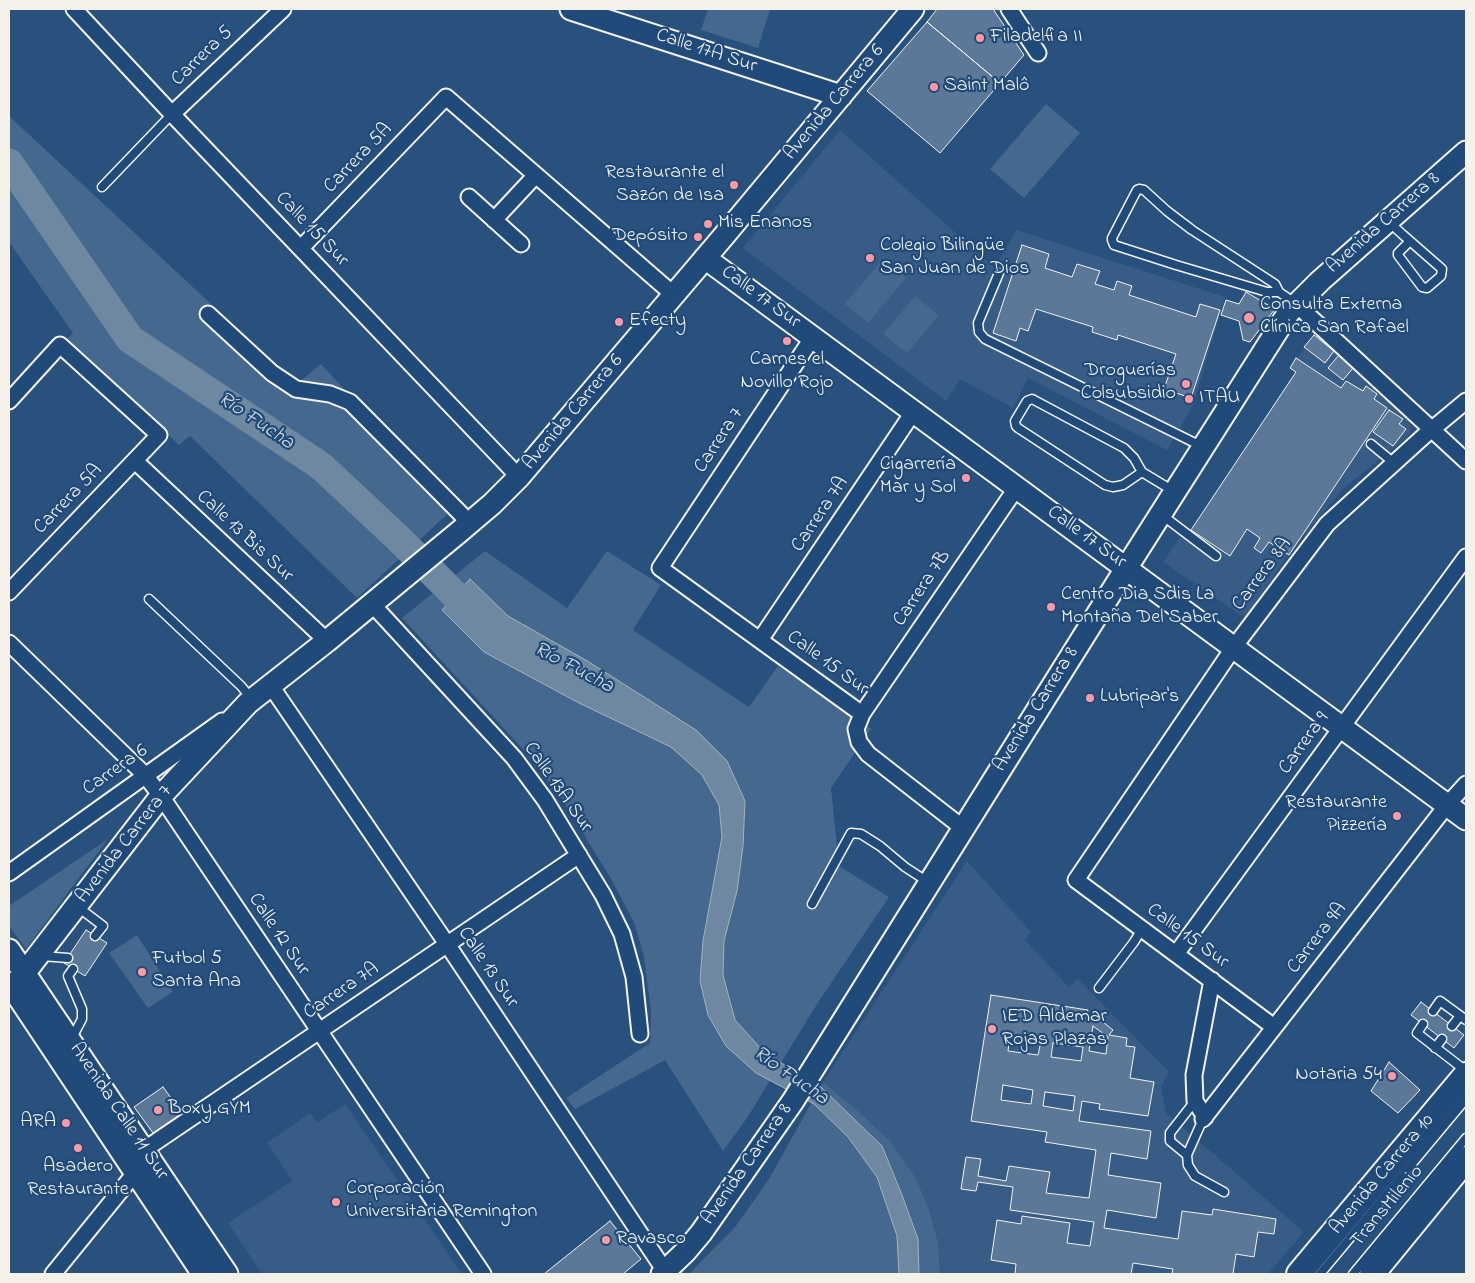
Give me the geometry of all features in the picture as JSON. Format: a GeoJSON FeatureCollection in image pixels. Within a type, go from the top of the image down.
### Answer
{"type":"FeatureCollection","features":[{"type":"Feature","properties":{"kind":"main road","name":"Calle 17A Sur"},"geometry":{"type":"LineString","coordinates":[[571,9],[841,96]]}},
{"type":"Feature","properties":{"kind":"main road","name":"Avenida Carrera 6"},"geometry":{"type":"LineString","coordinates":[[250,701],[435,552],[492,504],[519,477],[913,9]]}},
{"type":"Feature","properties":{"kind":"main road","name":"Avenida Carrera 8"},"geometry":{"type":"LineString","coordinates":[[665,1273],[701,1233],[793,1101],[1282,322],[1288,298],[1387,221],[1466,152]]}},
{"type":"Feature","properties":{"kind":"main road","name":"Calle 17 Sur"},"geometry":{"type":"LineString","coordinates":[[705,258],[1466,819]]}},
{"type":"Feature","properties":{"kind":"main road","name":"Avenida Carrera 7"},"geometry":{"type":"LineString","coordinates":[[14,984],[38,956],[161,796],[250,701]]}},
{"type":"Feature","properties":{"kind":"main road","name":"Avenida Calle 11 Sur"},"geometry":{"type":"LineString","coordinates":[[9,950],[14,984],[135,1162],[227,1274]]}},
{"type":"Feature","properties":{"kind":"main road","name":"Avenida Calle 11 Sur"},"geometry":{"type":"LineString","coordinates":[[14,984],[70,1042],[135,1162],[203,1274]]}},
{"type":"Feature","properties":{"kind":"main road","name":"Avenida Carrera 10"},"geometry":{"type":"LineString","coordinates":[[1299,1274],[1466,1075]]}},
{"type":"Feature","properties":{"kind":"main road"},"geometry":{"type":"LineString","coordinates":[[1372,1274],[1466,1159]]}},
{"type":"Feature","properties":{"kind":"street","name":"Calle 15 Sur"},"geometry":{"type":"LineString","coordinates":[[74,9],[519,477]]}},
{"type":"Feature","properties":{"kind":"street","name":"Carrera 5"},"geometry":{"type":"LineString","coordinates":[[172,114],[283,9]]}},
{"type":"Feature","properties":{"kind":"street"},"geometry":{"type":"LineString","coordinates":[[1014,11],[1038,53]]}},
{"type":"Feature","properties":{"kind":"street","name":"Carrera 5A"},"geometry":{"type":"LineString","coordinates":[[301,248],[446,98],[536,175]]}},
{"type":"Feature","properties":{"kind":"street"},"geometry":{"type":"LineString","coordinates":[[494,220],[536,175],[674,295]]}},
{"type":"Feature","properties":{"kind":"street"},"geometry":{"type":"LineString","coordinates":[[469,197],[521,244]]}},
{"type":"Feature","properties":{"kind":"street"},"geometry":{"type":"LineString","coordinates":[[1288,298],[1466,461]]}},
{"type":"Feature","properties":{"kind":"street"},"geometry":{"type":"LineString","coordinates":[[208,314],[272,373],[296,389],[330,394],[350,402],[461,514],[468,524]]}},
{"type":"Feature","properties":{"kind":"street","name":"Carrera 7"},"geometry":{"type":"LineString","coordinates":[[660,568],[813,337]]}},
{"type":"Feature","properties":{"kind":"street","name":"Carrera 5A"},"geometry":{"type":"LineString","coordinates":[[9,401],[60,345],[159,436],[9,592]]}},
{"type":"Feature","properties":{"kind":"street","name":"Carrera 8A"},"geometry":{"type":"LineString","coordinates":[[1076,880],[1234,647],[1327,524],[1432,429],[1466,401]]}},
{"type":"Feature","properties":{"kind":"street","name":"Carrera 7A"},"geometry":{"type":"LineString","coordinates":[[760,640],[914,411]]}},
{"type":"Feature","properties":{"kind":"street","name":"Calle 13 Bis Sur"},"geometry":{"type":"LineString","coordinates":[[134,461],[326,641]]}},
{"type":"Feature","properties":{"kind":"street","name":"Carrera 7B"},"geometry":{"type":"LineString","coordinates":[[862,714],[1017,487]]}},
{"type":"Feature","properties":{"kind":"street","name":"Carrera 9"},"geometry":{"type":"LineString","coordinates":[[1176,954],[1466,557]]}},
{"type":"Feature","properties":{"kind":"street","name":"Calle 15 Sur"},"geometry":{"type":"LineString","coordinates":[[660,568],[862,714],[856,729],[859,742],[868,754],[963,828]]}},
{"type":"Feature","properties":{"kind":"street","name":"Calle 13A Sur"},"geometry":{"type":"LineString","coordinates":[[372,604],[514,758],[546,800],[603,895],[622,934],[634,976],[640,1034]]}},
{"type":"Feature","properties":{"kind":"street","name":"Calle 12 Sur"},"geometry":{"type":"LineString","coordinates":[[9,643],[145,775],[161,796],[318,1032],[483,1274]]}},
{"type":"Feature","properties":{"kind":"street","name":"Calle 13 Sur"},"geometry":{"type":"LineString","coordinates":[[271,686],[447,944],[665,1273]]}},
{"type":"Feature","properties":{"kind":"street","name":"Carrera 6"},"geometry":{"type":"LineString","coordinates":[[9,873],[250,701]]}},
{"type":"Feature","properties":{"kind":"street","name":"Carrera 9A"},"geometry":{"type":"LineString","coordinates":[[1204,1118],[1447,805],[1466,784]]}},
{"type":"Feature","properties":{"kind":"street","name":"Carrera 7A"},"geometry":{"type":"LineString","coordinates":[[53,1274],[135,1162],[318,1032],[580,856]]}},
{"type":"Feature","properties":{"kind":"street","name":"Calle 15 Sur"},"geometry":{"type":"LineString","coordinates":[[1076,880],[1274,1027]]}},
{"type":"Feature","properties":{"kind":"street"},"geometry":{"type":"LineString","coordinates":[[1204,1118],[1195,1101],[1194,1075],[1212,980]]}},
{"type":"Feature","properties":{"kind":"lane"},"geometry":{"type":"LineString","coordinates":[[102,187],[172,114]]}},
{"type":"Feature","properties":{"kind":"lane"},"geometry":{"type":"LineString","coordinates":[[1137,190],[1144,190],[1192,230],[1275,284],[1288,298],[1150,258],[1114,245],[1112,238],[1137,190]]}},
{"type":"Feature","properties":{"kind":"lane"},"geometry":{"type":"LineString","coordinates":[[1387,221],[1410,241],[1442,269],[1441,276],[1427,288],[1422,287],[1398,256],[1398,253],[1410,241]]}},
{"type":"Feature","properties":{"kind":"lane"},"geometry":{"type":"LineString","coordinates":[[999,273],[978,323],[979,332],[985,339],[1203,447]]}},
{"type":"Feature","properties":{"kind":"lane"},"geometry":{"type":"LineString","coordinates":[[1142,472],[1123,485],[1114,487],[1105,485],[1018,428],[1015,421],[1027,401],[1032,399],[1124,448],[1134,458],[1142,472],[1174,492]]}},
{"type":"Feature","properties":{"kind":"lane"},"geometry":{"type":"LineString","coordinates":[[1371,444],[1394,463]]}},
{"type":"Feature","properties":{"kind":"lane"},"geometry":{"type":"LineString","coordinates":[[1161,514],[1216,556]]}},
{"type":"Feature","properties":{"kind":"lane"},"geometry":{"type":"LineString","coordinates":[[149,598],[241,686],[250,701]]}},
{"type":"Feature","properties":{"kind":"lane"},"geometry":{"type":"LineString","coordinates":[[812,904],[851,834],[861,834],[929,882]]}},
{"type":"Feature","properties":{"kind":"lane"},"geometry":{"type":"LineString","coordinates":[[76,906],[102,926],[95,936]]}},
{"type":"Feature","properties":{"kind":"lane"},"geometry":{"type":"LineString","coordinates":[[1099,988],[1142,929]]}},
{"type":"Feature","properties":{"kind":"lane"},"geometry":{"type":"LineString","coordinates":[[38,956],[68,958]]}},
{"type":"Feature","properties":{"kind":"lane"},"geometry":{"type":"LineString","coordinates":[[70,1042],[82,1018],[82,1009],[68,976],[73,969]]}},
{"type":"Feature","properties":{"kind":"lane"},"geometry":{"type":"LineString","coordinates":[[1432,1011],[1440,1001],[1463,1018],[1452,1026]]}},
{"type":"Feature","properties":{"kind":"lane"},"geometry":{"type":"LineString","coordinates":[[1422,1024],[1416,1033],[1466,1071]]}},
{"type":"Feature","properties":{"kind":"lane"},"geometry":{"type":"LineString","coordinates":[[1435,1048],[1442,1039]]}},
{"type":"Feature","properties":{"kind":"lane","name":"TransMilenio"},"geometry":{"type":"LineString","coordinates":[[1320,1274],[1466,1099]]}},
{"type":"Feature","properties":{"kind":"lane"},"geometry":{"type":"LineString","coordinates":[[1187,1155],[1170,1141],[1169,1137],[1170,1133],[1195,1101]]}},
{"type":"Feature","properties":{"kind":"lane"},"geometry":{"type":"LineString","coordinates":[[1204,1118],[1187,1155],[1188,1165],[1195,1176],[1224,1192]]}},
{"type":"Feature","properties":{"kind":"lane","name":"TransMilenio"},"geometry":{"type":"LineString","coordinates":[[1353,1274],[1466,1138]]}},
{"type":"Feature","properties":{"kind":"shaded area"},"geometry":{"type":"Polygon","coordinates":[[[708,9],[770,9],[758,48],[701,30],[708,9]]]}},
{"type":"Feature","properties":{"kind":"shaded area"},"geometry":{"type":"Polygon","coordinates":[[[1046,104],[1080,133],[1024,198],[990,169],[1046,104]]]}},
{"type":"Feature","properties":{"kind":"shaded area"},"geometry":{"type":"Polygon","coordinates":[[[9,116],[297,384],[321,364],[454,508],[357,598],[190,436],[179,445],[65,341],[73,333],[9,242],[9,116]]]}},
{"type":"Feature","properties":{"kind":"shaded area"},"geometry":{"type":"Polygon","coordinates":[[[840,130],[995,268],[1016,230],[1225,297],[1193,405],[1167,450],[1028,378],[1013,408],[960,379],[946,401],[743,248],[840,130]]]}},
{"type":"Feature","properties":{"kind":"shaded area"},"geometry":{"type":"Polygon","coordinates":[[[883,259],[906,278],[868,323],[845,304],[883,259]]]}},
{"type":"Feature","properties":{"kind":"shaded area"},"geometry":{"type":"Polygon","coordinates":[[[915,296],[939,315],[907,353],[883,334],[915,296]]]}},
{"type":"Feature","properties":{"kind":"shaded area"},"geometry":{"type":"Polygon","coordinates":[[[1314,335],[1354,367],[1408,421],[1411,428],[1410,433],[1344,488],[1305,534],[1303,533],[1245,618],[1163,562],[1187,527],[1191,530],[1296,372],[1290,368],[1314,335]]]}},
{"type":"Feature","properties":{"kind":"shaded area"},"geometry":{"type":"Polygon","coordinates":[[[485,551],[567,608],[607,551],[661,585],[633,630],[749,707],[778,666],[871,729],[831,788],[839,866],[889,897],[819,1001],[747,1118],[723,1151],[665,1060],[575,1109],[566,1098],[650,1043],[651,1011],[644,957],[635,924],[610,877],[559,794],[522,748],[402,618],[485,551]]]}},
{"type":"Feature","properties":{"kind":"shaded area"},"geometry":{"type":"Polygon","coordinates":[[[108,839],[26,949],[9,926],[9,906],[108,839]]]}},
{"type":"Feature","properties":{"kind":"shaded area","name":"IED Aldemar Rojas Plazas"},"geometry":{"type":"Polygon","coordinates":[[[967,861],[1031,932],[1025,940],[1069,987],[1078,979],[1169,1072],[1161,1086],[1166,1113],[1304,1232],[1268,1274],[940,1274],[938,1242],[929,1210],[917,1180],[888,1139],[823,1082],[967,861]]]}},
{"type":"Feature","properties":{"kind":"shaded area","name":"Futbol 5 Santa Ana"},"geometry":{"type":"Polygon","coordinates":[[[137,935],[173,992],[148,1008],[109,953],[137,935]]]}},
{"type":"Feature","properties":{"kind":"shaded area"},"geometry":{"type":"Polygon","coordinates":[[[823,1082],[890,1141],[917,1180],[929,1210],[938,1242],[940,1274],[689,1274],[736,1226],[769,1179],[823,1082]]]}},
{"type":"Feature","properties":{"kind":"shaded area","name":"Corporación Universitaria Remington"},"geometry":{"type":"Polygon","coordinates":[[[345,1104],[462,1274],[262,1274],[228,1223],[292,1181],[267,1143],[310,1113],[317,1123],[345,1104]]]}},
{"type":"Feature","properties":{"kind":"water"},"geometry":{"type":"Polygon","coordinates":[[[470,579],[508,616],[589,662],[696,730],[727,761],[745,801],[743,846],[737,891],[724,941],[723,975],[735,1020],[765,1053],[821,1087],[882,1146],[918,1239],[919,1274],[899,1274],[897,1236],[877,1177],[848,1137],[814,1104],[756,1073],[726,1046],[708,1015],[700,981],[703,941],[722,837],[719,805],[702,775],[671,747],[579,703],[484,652],[442,610],[470,579]]]}},
{"type":"Feature","properties":{"kind":"building","name":"Filadelfia II"},"geometry":{"type":"Polygon","coordinates":[[[937,9],[993,9],[1024,55],[1000,83],[927,22],[937,9]]]}},
{"type":"Feature","properties":{"kind":"building","name":"Saint Malô"},"geometry":{"type":"Polygon","coordinates":[[[927,22],[1000,83],[940,153],[867,91],[927,22]]]}},
{"type":"Feature","properties":{"kind":"building"},"geometry":{"type":"Polygon","coordinates":[[[1022,245],[1049,254],[1045,268],[1072,277],[1077,264],[1100,271],[1095,284],[1114,290],[1117,281],[1132,286],[1129,295],[1196,317],[1200,304],[1220,310],[1191,398],[1164,389],[1176,354],[1118,335],[1117,340],[1092,332],[1093,327],[1036,309],[1028,331],[1020,328],[1016,341],[993,333],[1022,245]]]}},
{"type":"Feature","properties":{"kind":"building","name":"Consulta Externa Clínica San Rafael"},"geometry":{"type":"Polygon","coordinates":[[[1246,292],[1275,309],[1250,342],[1243,340],[1239,321],[1221,315],[1226,300],[1239,304],[1246,292]]]}},
{"type":"Feature","properties":{"kind":"building"},"geometry":{"type":"Polygon","coordinates":[[[1314,335],[1334,351],[1325,363],[1304,347],[1314,335]]]}},
{"type":"Feature","properties":{"kind":"building"},"geometry":{"type":"Polygon","coordinates":[[[1339,355],[1354,367],[1343,380],[1328,368],[1339,355]]]}},
{"type":"Feature","properties":{"kind":"building"},"geometry":{"type":"Polygon","coordinates":[[[1296,358],[1341,388],[1346,381],[1363,391],[1366,386],[1377,394],[1374,399],[1387,408],[1289,555],[1269,542],[1261,553],[1254,548],[1260,538],[1247,529],[1230,556],[1191,530],[1296,372],[1290,368],[1296,358]]]}},
{"type":"Feature","properties":{"kind":"building"},"geometry":{"type":"Polygon","coordinates":[[[1389,410],[1403,419],[1399,424],[1406,429],[1393,446],[1373,432],[1389,410]]]}},
{"type":"Feature","properties":{"kind":"building"},"geometry":{"type":"Polygon","coordinates":[[[86,930],[107,943],[85,976],[64,963],[86,930]]]}},
{"type":"Feature","properties":{"kind":"building"},"geometry":{"type":"Polygon","coordinates":[[[991,995],[1088,1010],[1086,1019],[1103,1022],[1113,1030],[1109,1035],[1127,1038],[1126,1046],[1135,1047],[1130,1078],[1154,1082],[1148,1116],[1099,1109],[1100,1104],[1082,1101],[1079,1121],[1151,1131],[1147,1159],[1111,1153],[1108,1175],[1161,1183],[1156,1218],[1107,1210],[1104,1228],[1178,1239],[1182,1211],[1212,1215],[1213,1209],[1276,1219],[1274,1234],[1258,1232],[1254,1257],[1236,1254],[1233,1274],[1172,1274],[1173,1269],[1133,1263],[1131,1274],[1015,1274],[1016,1264],[991,1260],[997,1220],[1021,1224],[1022,1216],[1070,1223],[1067,1243],[1090,1246],[1094,1222],[1010,1210],[1013,1187],[978,1182],[976,1191],[961,1189],[966,1157],[981,1159],[978,1176],[1006,1181],[1009,1166],[1050,1172],[1046,1193],[1089,1198],[1096,1150],[1045,1142],[1047,1132],[971,1121],[991,995]],[[1093,1026],[1089,1051],[1106,1054],[1108,1037],[1093,1026]],[[1010,1037],[1008,1051],[1038,1055],[1041,1041],[1010,1037]],[[1053,1043],[1051,1057],[1081,1061],[1083,1047],[1053,1043]],[[1003,1085],[1001,1100],[1031,1104],[1033,1090],[1003,1085]],[[1045,1092],[1043,1106],[1073,1111],[1075,1096],[1045,1092]]]}},
{"type":"Feature","properties":{"kind":"building"},"geometry":{"type":"Polygon","coordinates":[[[1421,1002],[1464,1035],[1454,1048],[1411,1015],[1421,1002]]]}},
{"type":"Feature","properties":{"kind":"building","name":"Notaria 54"},"geometry":{"type":"Polygon","coordinates":[[[1389,1062],[1420,1090],[1398,1113],[1371,1091],[1389,1062]]]}},
{"type":"Feature","properties":{"kind":"building","name":"Boxy GYM"},"geometry":{"type":"Polygon","coordinates":[[[163,1087],[182,1113],[153,1133],[134,1107],[163,1087]]]}},
{"type":"Feature","properties":{"kind":"building","name":"Ravasco"},"geometry":{"type":"Polygon","coordinates":[[[610,1221],[641,1259],[623,1274],[544,1274],[610,1221]]]}},
{"type":"Feature","properties":{"kind":"waterway","name":"Río Fucha"},"geometry":{"type":"LineString","coordinates":[[9,163],[130,339],[321,466],[400,540],[470,610],[484,621]]}},
{"type":"Feature","properties":{"kind":"place","name":"Filadelfia II"},"geometry":{"type":"Point","coordinates":[980,38]}},
{"type":"Feature","properties":{"kind":"place","name":"Saint Malô"},"geometry":{"type":"Point","coordinates":[934,87]}},
{"type":"Feature","properties":{"kind":"place","name":"Restaurante el Sazón de Isa"},"geometry":{"type":"Point","coordinates":[734,185]}},
{"type":"Feature","properties":{"kind":"place","name":"Mis Enanos"},"geometry":{"type":"Point","coordinates":[708,224]}},
{"type":"Feature","properties":{"kind":"place","name":"Depósito"},"geometry":{"type":"Point","coordinates":[698,237]}},
{"type":"Feature","properties":{"kind":"place","name":"Colegio Bilingüe San Juan de Dios"},"geometry":{"type":"Point","coordinates":[870,258]}},
{"type":"Feature","properties":{"kind":"place","name":"Consulta Externa Clínica San Rafael"},"geometry":{"type":"Point","coordinates":[1249,318]}},
{"type":"Feature","properties":{"kind":"place","name":"Efecty"},"geometry":{"type":"Point","coordinates":[619,322]}},
{"type":"Feature","properties":{"kind":"place","name":"Carnes el Novillo Rojo"},"geometry":{"type":"Point","coordinates":[787,341]}},
{"type":"Feature","properties":{"kind":"place","name":"Droguerías Colsubsidio"},"geometry":{"type":"Point","coordinates":[1186,384]}},
{"type":"Feature","properties":{"kind":"place","name":"ITAU"},"geometry":{"type":"Point","coordinates":[1189,399]}},
{"type":"Feature","properties":{"kind":"place","name":"Cigarrería Mar y Sol"},"geometry":{"type":"Point","coordinates":[966,478]}},
{"type":"Feature","properties":{"kind":"place","name":"Centro Dia Sdis La Montaña Del Saber"},"geometry":{"type":"Point","coordinates":[1051,607]}},
{"type":"Feature","properties":{"kind":"place","name":"Lubripar's"},"geometry":{"type":"Point","coordinates":[1090,698]}},
{"type":"Feature","properties":{"kind":"place","name":"Restaurante Pizzería"},"geometry":{"type":"Point","coordinates":[1397,816]}},
{"type":"Feature","properties":{"kind":"place","name":"Futbol 5 Santa Ana"},"geometry":{"type":"Point","coordinates":[142,972]}},
{"type":"Feature","properties":{"kind":"place","name":"IED Aldemar Rojas Plazas"},"geometry":{"type":"Point","coordinates":[992,1029]}},
{"type":"Feature","properties":{"kind":"place","name":"Notaria 54"},"geometry":{"type":"Point","coordinates":[1392,1076]}},
{"type":"Feature","properties":{"kind":"place","name":"Boxy GYM"},"geometry":{"type":"Point","coordinates":[158,1110]}},
{"type":"Feature","properties":{"kind":"place","name":"ARA"},"geometry":{"type":"Point","coordinates":[66,1123]}},
{"type":"Feature","properties":{"kind":"place","name":"Asadero Restaurante"},"geometry":{"type":"Point","coordinates":[78,1148]}},
{"type":"Feature","properties":{"kind":"place","name":"Corporación Universitaria Remington"},"geometry":{"type":"Point","coordinates":[336,1202]}},
{"type":"Feature","properties":{"kind":"place","name":"Ravasco"},"geometry":{"type":"Point","coordinates":[606,1240]}}]}
